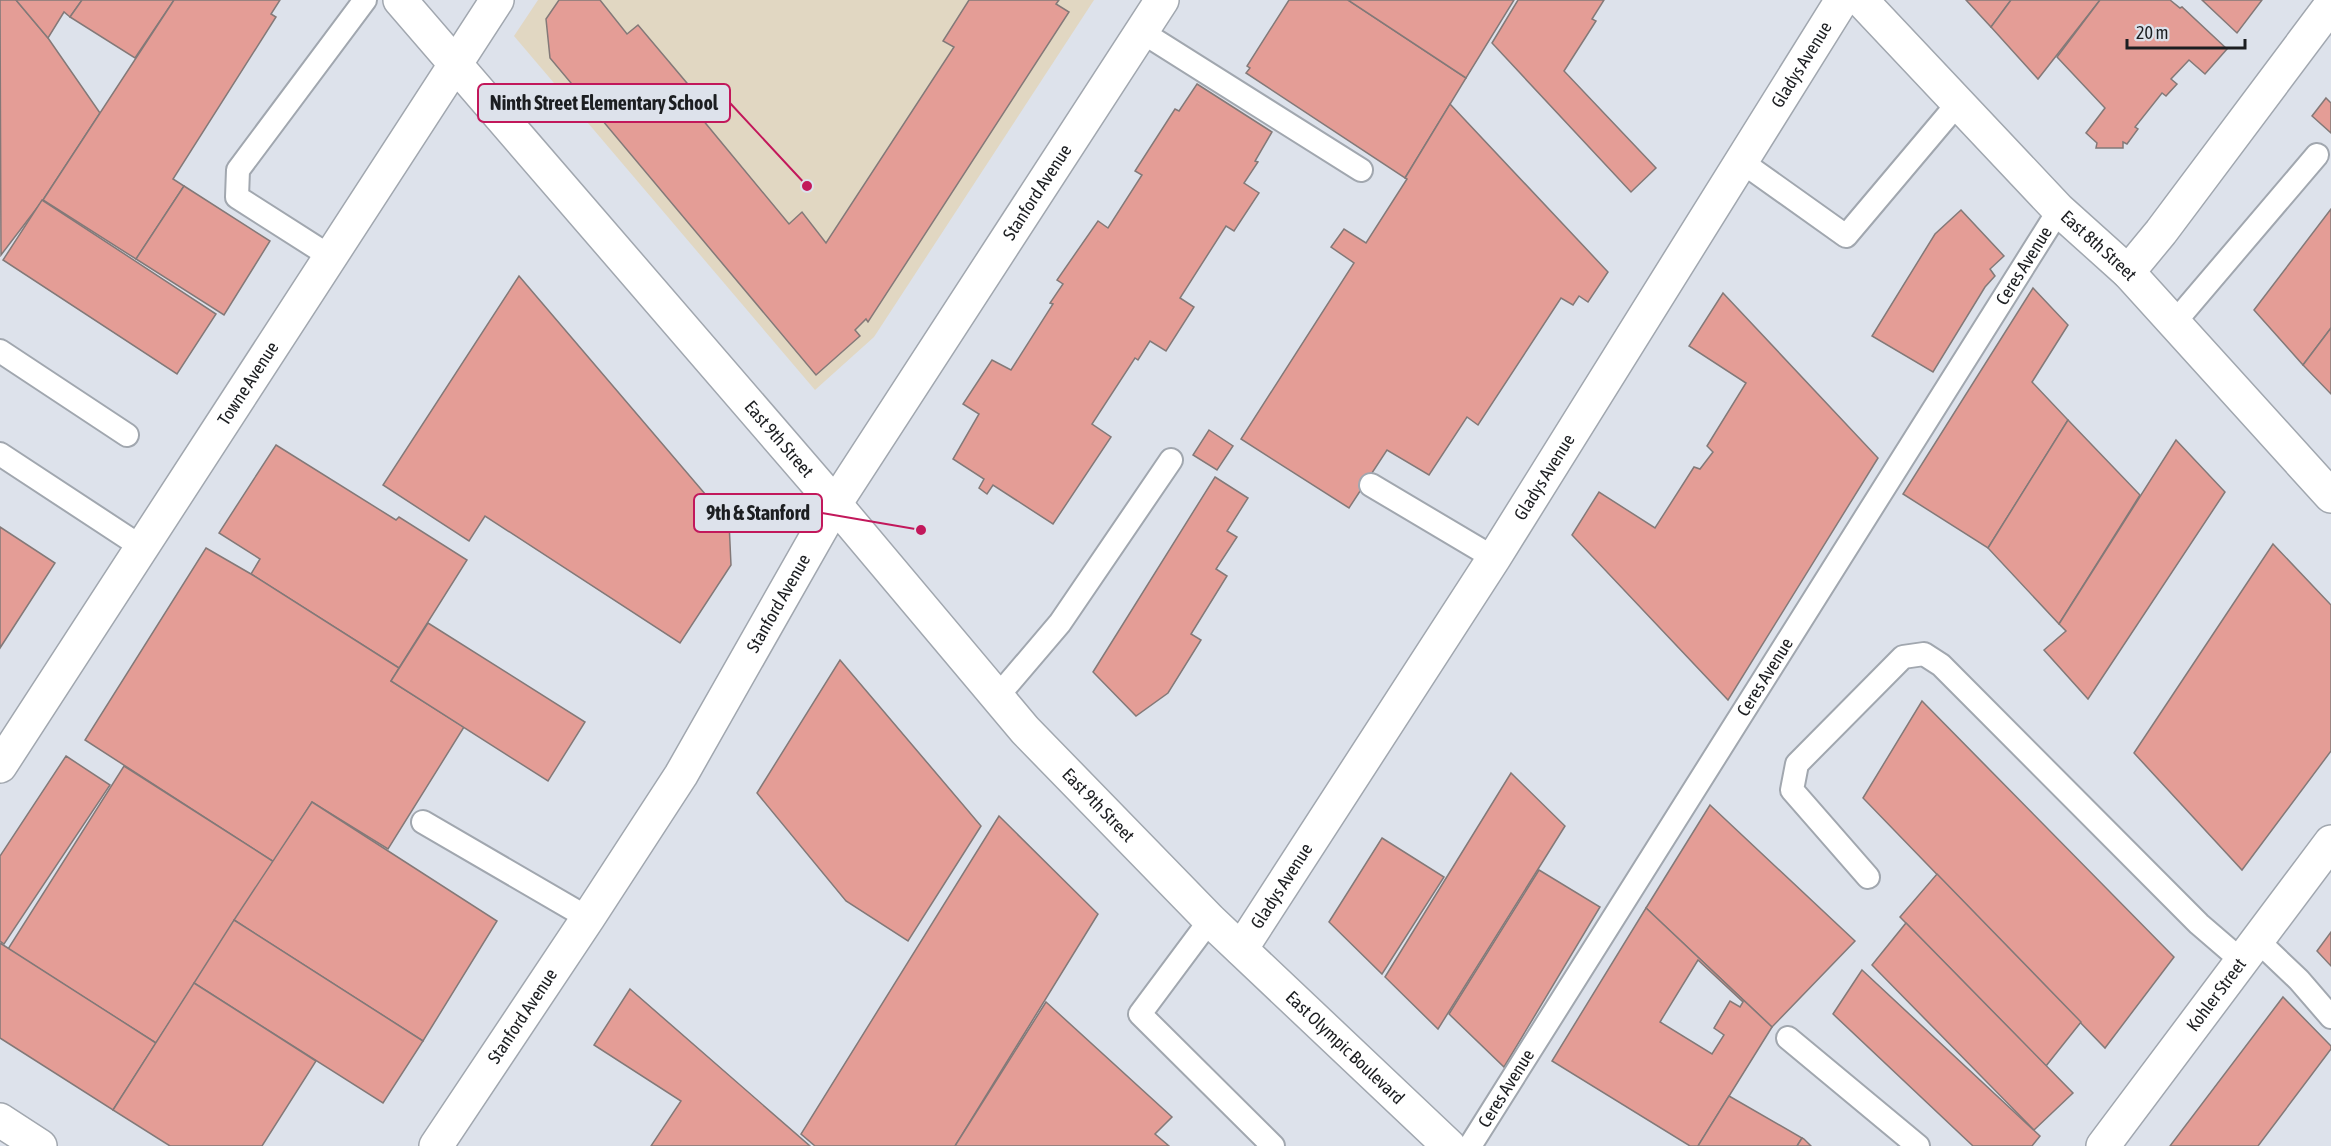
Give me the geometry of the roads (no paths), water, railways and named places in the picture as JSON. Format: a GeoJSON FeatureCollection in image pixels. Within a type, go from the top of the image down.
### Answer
{"type":"FeatureCollection","features":[{"type":"Feature","properties":{"kind":"street","name":"East 9th Street"},"geometry":{"type":"LineString","coordinates":[[400,0],[835,504],[1025,730],[1241,949]]}},
{"type":"Feature","properties":{"kind":"street","name":"Towne Avenue"},"geometry":{"type":"LineString","coordinates":[[0,766],[144,548],[497,0]]}},
{"type":"Feature","properties":{"kind":"street","name":"Stanford Avenue"},"geometry":{"type":"LineString","coordinates":[[436,1146],[681,775],[835,504],[1162,0]]}},
{"type":"Feature","properties":{"kind":"street","name":"Gladys Avenue"},"geometry":{"type":"LineString","coordinates":[[1241,949],[1494,558],[1842,0]]}},
{"type":"Feature","properties":{"kind":"street","name":"East 8th Street"},"geometry":{"type":"LineString","coordinates":[[1861,0],[2059,210],[2128,272],[2331,496]]}},
{"type":"Feature","properties":{"kind":"street"},"geometry":{"type":"LineString","coordinates":[[2128,272],[2161,232],[2331,5]]}},
{"type":"Feature","properties":{"kind":"street","name":"Kohler Street"},"geometry":{"type":"LineString","coordinates":[[2103,1146],[2331,842]]}},
{"type":"Feature","properties":{"kind":"street","name":"East Olympic Boulevard"},"geometry":{"type":"LineString","coordinates":[[1241,949],[1449,1146]]}},
{"type":"Feature","properties":{"kind":"street"},"geometry":{"type":"LineString","coordinates":[[0,1120],[40,1146]]}},
{"type":"Feature","properties":{"kind":"lane"},"geometry":{"type":"LineString","coordinates":[[331,257],[237,197],[238,170],[365,0]]}},
{"type":"Feature","properties":{"kind":"lane"},"geometry":{"type":"LineString","coordinates":[[1142,32],[1361,170]]}},
{"type":"Feature","properties":{"kind":"lane"},"geometry":{"type":"LineString","coordinates":[[1742,162],[1846,236],[1959,102]]}},
{"type":"Feature","properties":{"kind":"lane"},"geometry":{"type":"LineString","coordinates":[[2174,323],[2317,155]]}},
{"type":"Feature","properties":{"kind":"lane","name":"Ceres Avenue"},"geometry":{"type":"LineString","coordinates":[[1470,1146],[2059,210]]}},
{"type":"Feature","properties":{"kind":"lane"},"geometry":{"type":"LineString","coordinates":[[0,351],[127,435]]}},
{"type":"Feature","properties":{"kind":"lane"},"geometry":{"type":"LineString","coordinates":[[0,454],[144,548]]}},
{"type":"Feature","properties":{"kind":"lane"},"geometry":{"type":"LineString","coordinates":[[997,696],[1060,623],[1171,460]]}},
{"type":"Feature","properties":{"kind":"lane"},"geometry":{"type":"LineString","coordinates":[[1371,485],[1494,558]]}},
{"type":"Feature","properties":{"kind":"lane"},"geometry":{"type":"LineString","coordinates":[[1868,877],[1792,790],[1797,764],[1903,657],[1924,654],[1941,665],[2199,924],[2250,950],[2299,980],[2331,1017]]}},
{"type":"Feature","properties":{"kind":"lane"},"geometry":{"type":"LineString","coordinates":[[423,822],[588,918]]}},
{"type":"Feature","properties":{"kind":"lane"},"geometry":{"type":"LineString","coordinates":[[1210,920],[1140,1014],[1273,1146]]}},
{"type":"Feature","properties":{"kind":"lane"},"geometry":{"type":"LineString","coordinates":[[1788,1038],[1918,1146]]}},
{"type":"Feature","properties":{"kind":"place","name":"Ninth Street Elementary School"},"geometry":{"type":"Point","coordinates":[807,186]}},
{"type":"Feature","properties":{"kind":"place","name":"9th & Stanford"},"geometry":{"type":"Point","coordinates":[921,530]}}]}
